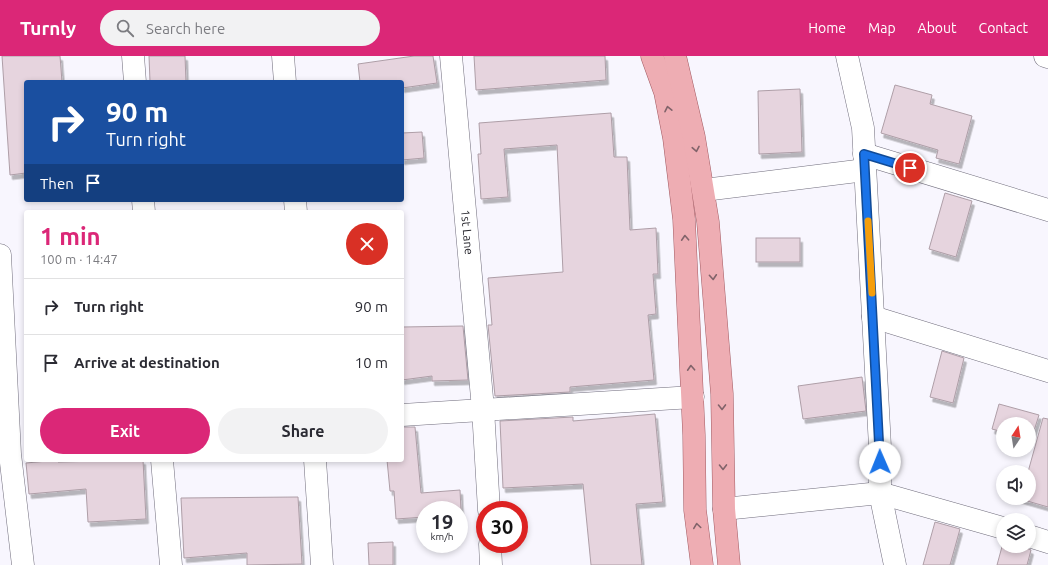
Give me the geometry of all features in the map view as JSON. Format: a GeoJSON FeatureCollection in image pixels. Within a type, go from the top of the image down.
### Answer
{"type":"FeatureCollection","features":[{"type":"Feature","properties":{"kind":"main road"},"geometry":{"type":"LineString","coordinates":[[666,64],[694,137],[704,190],[722,394],[724,509],[729,565]]}},
{"type":"Feature","properties":{"kind":"main road"},"geometry":{"type":"LineString","coordinates":[[666,64],[684,219],[693,397],[694,510],[702,565]]}},
{"type":"Feature","properties":{"kind":"street"},"geometry":{"type":"LineString","coordinates":[[133,56],[135,80]]}},
{"type":"Feature","properties":{"kind":"street"},"geometry":{"type":"LineString","coordinates":[[283,56],[285,80]]}},
{"type":"Feature","properties":{"kind":"street","name":"1st Lane"},"geometry":{"type":"LineString","coordinates":[[451,56],[483,409],[488,501]]}},
{"type":"Feature","properties":{"kind":"street"},"geometry":{"type":"LineString","coordinates":[[848,56],[863,128],[880,447],[880,492],[895,565]]}},
{"type":"Feature","properties":{"kind":"street"},"geometry":{"type":"LineString","coordinates":[[704,190],[865,162],[1048,210]]}},
{"type":"Feature","properties":{"kind":"street"},"geometry":{"type":"LineString","coordinates":[[0,255],[12,453],[23,565]]}},
{"type":"Feature","properties":{"kind":"street"},"geometry":{"type":"LineString","coordinates":[[873,317],[1048,370]]}},
{"type":"Feature","properties":{"kind":"street"},"geometry":{"type":"LineString","coordinates":[[404,415],[693,397]]}},
{"type":"Feature","properties":{"kind":"street"},"geometry":{"type":"LineString","coordinates":[[162,462],[171,565]]}},
{"type":"Feature","properties":{"kind":"street"},"geometry":{"type":"LineString","coordinates":[[315,462],[322,565]]}},
{"type":"Feature","properties":{"kind":"street"},"geometry":{"type":"LineString","coordinates":[[724,509],[880,492],[996,526]]}},
{"type":"Feature","properties":{"kind":"street"},"geometry":{"type":"LineString","coordinates":[[1036,538],[1048,542]]}},
{"type":"Feature","properties":{"kind":"street"},"geometry":{"type":"LineString","coordinates":[[491,553],[492,565]]}},
{"type":"Feature","properties":{"kind":"building"},"geometry":{"type":"Polygon","coordinates":[[[2,56],[60,56],[62,80],[24,80],[24,173],[10,175],[2,56]]]}},
{"type":"Feature","properties":{"kind":"building"},"geometry":{"type":"Polygon","coordinates":[[[149,56],[185,56],[186,80],[150,80],[149,56]]]}},
{"type":"Feature","properties":{"kind":"building"},"geometry":{"type":"Polygon","coordinates":[[[414,56],[433,56],[437,83],[404,88],[404,80],[360,80],[358,64],[414,56]]]}},
{"type":"Feature","properties":{"kind":"building"},"geometry":{"type":"Polygon","coordinates":[[[474,56],[605,56],[606,80],[476,90],[474,56]]]}},
{"type":"Feature","properties":{"kind":"building"},"geometry":{"type":"Polygon","coordinates":[[[895,85],[932,95],[930,104],[972,116],[959,164],[936,158],[938,150],[881,133],[895,85]]]}},
{"type":"Feature","properties":{"kind":"building"},"geometry":{"type":"Polygon","coordinates":[[[800,89],[802,152],[759,154],[758,91],[800,89]]]}},
{"type":"Feature","properties":{"kind":"building"},"geometry":{"type":"Polygon","coordinates":[[[611,113],[614,157],[627,157],[630,230],[656,228],[658,274],[653,274],[656,314],[648,315],[654,380],[570,387],[570,392],[495,396],[488,325],[492,325],[488,278],[563,272],[557,145],[504,149],[508,197],[481,199],[478,154],[481,154],[479,123],[611,113]]]}},
{"type":"Feature","properties":{"kind":"building"},"geometry":{"type":"Polygon","coordinates":[[[422,132],[424,158],[404,160],[404,133],[422,132]]]}},
{"type":"Feature","properties":{"kind":"building"},"geometry":{"type":"Polygon","coordinates":[[[945,193],[972,201],[956,257],[929,249],[945,193]]]}},
{"type":"Feature","properties":{"kind":"building"},"geometry":{"type":"Polygon","coordinates":[[[756,238],[800,238],[800,262],[756,262],[756,238]]]}},
{"type":"Feature","properties":{"kind":"building"},"geometry":{"type":"Polygon","coordinates":[[[463,326],[468,380],[432,381],[432,376],[404,380],[404,327],[463,326]]]}},
{"type":"Feature","properties":{"kind":"building"},"geometry":{"type":"Polygon","coordinates":[[[942,351],[964,358],[953,403],[930,397],[942,351]]]}},
{"type":"Feature","properties":{"kind":"building"},"geometry":{"type":"Polygon","coordinates":[[[862,377],[866,411],[803,419],[798,386],[862,377]]]}},
{"type":"Feature","properties":{"kind":"building"},"geometry":{"type":"Polygon","coordinates":[[[999,404],[1039,415],[1036,424],[1036,417],[996,417],[996,430],[992,429],[999,404]]]}},
{"type":"Feature","properties":{"kind":"building"},"geometry":{"type":"Polygon","coordinates":[[[655,414],[663,502],[636,504],[642,565],[591,565],[583,484],[503,488],[500,421],[573,417],[573,421],[655,414]]]}},
{"type":"Feature","properties":{"kind":"building"},"geometry":{"type":"Polygon","coordinates":[[[1043,418],[1048,419],[1048,507],[1036,504],[1036,465],[1030,465],[1032,457],[1036,457],[1036,443],[1043,418]]]}},
{"type":"Feature","properties":{"kind":"building"},"geometry":{"type":"Polygon","coordinates":[[[404,427],[415,427],[421,493],[460,490],[461,501],[416,501],[416,518],[396,519],[394,491],[390,491],[387,462],[404,462],[404,427]]]}},
{"type":"Feature","properties":{"kind":"building"},"geometry":{"type":"Polygon","coordinates":[[[143,462],[146,519],[88,522],[86,489],[29,494],[26,463],[143,462]]]}},
{"type":"Feature","properties":{"kind":"building"},"geometry":{"type":"Polygon","coordinates":[[[298,497],[302,564],[247,565],[247,553],[184,558],[181,498],[298,497]]]}},
{"type":"Feature","properties":{"kind":"building"},"geometry":{"type":"Polygon","coordinates":[[[935,522],[960,529],[950,565],[923,565],[935,522]]]}},
{"type":"Feature","properties":{"kind":"building"},"geometry":{"type":"Polygon","coordinates":[[[393,542],[393,565],[369,565],[368,543],[393,542]]]}},
{"type":"Feature","properties":{"kind":"building"},"geometry":{"type":"Polygon","coordinates":[[[1000,553],[1030,553],[1027,565],[997,565],[1000,553]]]}},
{"type":"Feature","properties":{"kind":"slow traffic"},"geometry":{"type":"LineString","coordinates":[[868,221],[872,293]]}},
{"type":"Feature","properties":{"kind":"route"},"geometry":{"type":"LineString","coordinates":[[880,462],[864,154],[910,168]]}}]}
